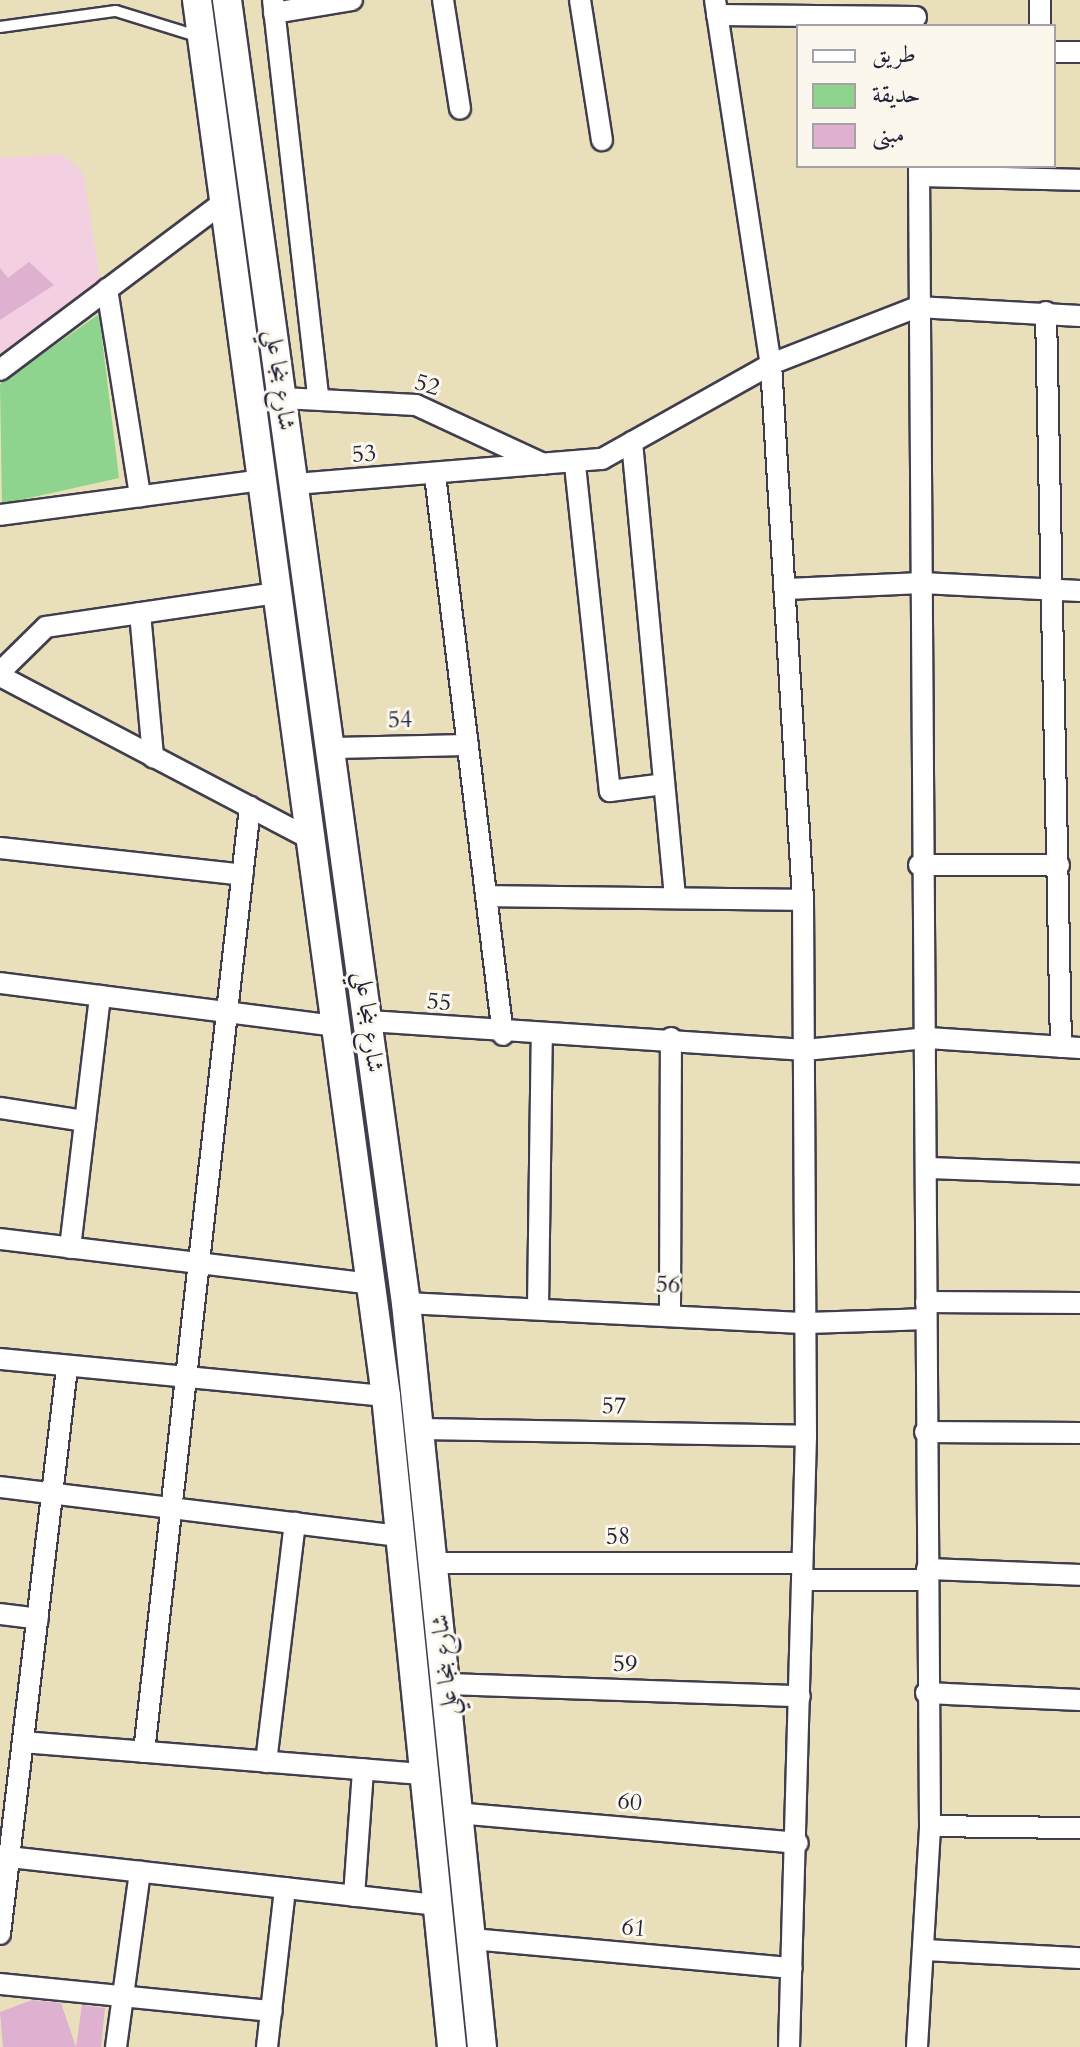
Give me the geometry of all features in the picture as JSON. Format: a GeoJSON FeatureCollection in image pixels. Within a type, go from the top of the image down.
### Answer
{"type":"FeatureCollection","features":[{"type":"Feature","properties":{"kind":"main road","name":"شارع بنجا علي"},"geometry":{"type":"LineString","coordinates":[[197,0],[221,204],[386,1396],[434,1905],[452,2047]]}},
{"type":"Feature","properties":{"kind":"main road","name":"شارع بنجا علي"},"geometry":{"type":"LineString","coordinates":[[227,0],[334,748],[422,1429],[448,1684],[456,1813],[482,2047]]}},
{"type":"Feature","properties":{"kind":"main road"},"geometry":{"type":"LineString","coordinates":[[213,123],[243,119]]}},
{"type":"Feature","properties":{"kind":"main road"},"geometry":{"type":"LineString","coordinates":[[346,1102],[379,1097]]}},
{"type":"Feature","properties":{"kind":"street"},"geometry":{"type":"LineString","coordinates":[[318,397],[273,6],[352,0]]}},
{"type":"Feature","properties":{"kind":"street"},"geometry":{"type":"LineString","coordinates":[[443,0],[460,109]]}},
{"type":"Feature","properties":{"kind":"street"},"geometry":{"type":"LineString","coordinates":[[580,0],[602,140]]}},
{"type":"Feature","properties":{"kind":"street"},"geometry":{"type":"LineString","coordinates":[[1040,0],[1040,24]]}},
{"type":"Feature","properties":{"kind":"street"},"geometry":{"type":"LineString","coordinates":[[789,2047],[798,1843],[806,1436],[803,900],[787,589],[771,364],[716,8],[843,8],[916,14]]}},
{"type":"Feature","properties":{"kind":"street"},"geometry":{"type":"LineString","coordinates":[[1056,52],[1080,52]]}},
{"type":"Feature","properties":{"kind":"street"},"geometry":{"type":"LineString","coordinates":[[917,2047],[930,1826],[925,1432],[928,1038],[919,865],[922,583],[917,307],[919,171],[1080,180]]}},
{"type":"Feature","properties":{"kind":"street"},"geometry":{"type":"LineString","coordinates":[[0,370],[221,204]]}},
{"type":"Feature","properties":{"kind":"street"},"geometry":{"type":"LineString","coordinates":[[107,289],[140,496]]}},
{"type":"Feature","properties":{"kind":"street"},"geometry":{"type":"LineString","coordinates":[[917,307],[1080,316]]}},
{"type":"Feature","properties":{"kind":"street","name":"53"},"geometry":{"type":"LineString","coordinates":[[296,484],[575,465],[632,442],[771,364],[917,307]]}},
{"type":"Feature","properties":{"kind":"street"},"geometry":{"type":"LineString","coordinates":[[1046,312],[1059,865],[1071,1047]]}},
{"type":"Feature","properties":{"kind":"street","name":"52"},"geometry":{"type":"LineString","coordinates":[[282,398],[318,397],[416,405],[546,466]]}},
{"type":"Feature","properties":{"kind":"street"},"geometry":{"type":"LineString","coordinates":[[632,442],[675,895]]}},
{"type":"Feature","properties":{"kind":"street"},"geometry":{"type":"LineString","coordinates":[[575,465],[610,791],[664,784]]}},
{"type":"Feature","properties":{"kind":"street"},"geometry":{"type":"LineString","coordinates":[[435,475],[503,1035]]}},
{"type":"Feature","properties":{"kind":"street"},"geometry":{"type":"LineString","coordinates":[[0,515],[261,480]]}},
{"type":"Feature","properties":{"kind":"street"},"geometry":{"type":"LineString","coordinates":[[787,589],[922,583],[1080,591]]}},
{"type":"Feature","properties":{"kind":"street"},"geometry":{"type":"LineString","coordinates":[[277,593],[46,627],[0,674],[311,839]]}},
{"type":"Feature","properties":{"kind":"street"},"geometry":{"type":"LineString","coordinates":[[140,613],[153,757]]}},
{"type":"Feature","properties":{"kind":"street","name":"54"},"geometry":{"type":"LineString","coordinates":[[334,748],[468,745]]}},
{"type":"Feature","properties":{"kind":"street"},"geometry":{"type":"LineString","coordinates":[[144,1752],[250,807]]}},
{"type":"Feature","properties":{"kind":"street"},"geometry":{"type":"LineString","coordinates":[[0,848],[243,875]]}},
{"type":"Feature","properties":{"kind":"street"},"geometry":{"type":"LineString","coordinates":[[919,865],[1059,865]]}},
{"type":"Feature","properties":{"kind":"street"},"geometry":{"type":"LineString","coordinates":[[486,896],[675,895],[803,900]]}},
{"type":"Feature","properties":{"kind":"street"},"geometry":{"type":"LineString","coordinates":[[0,983],[336,1026]]}},
{"type":"Feature","properties":{"kind":"street"},"geometry":{"type":"LineString","coordinates":[[70,1248],[100,996]]}},
{"type":"Feature","properties":{"kind":"street","name":"55"},"geometry":{"type":"LineString","coordinates":[[369,1021],[503,1035],[671,1038],[805,1050],[928,1038],[1071,1047]]}},
{"type":"Feature","properties":{"kind":"street"},"geometry":{"type":"LineString","coordinates":[[538,1307],[542,1035]]}},
{"type":"Feature","properties":{"kind":"street"},"geometry":{"type":"LineString","coordinates":[[670,1311],[671,1038]]}},
{"type":"Feature","properties":{"kind":"street"},"geometry":{"type":"LineString","coordinates":[[0,1108],[85,1121]]}},
{"type":"Feature","properties":{"kind":"street"},"geometry":{"type":"LineString","coordinates":[[927,1168],[1080,1174]]}},
{"type":"Feature","properties":{"kind":"street"},"geometry":{"type":"LineString","coordinates":[[0,1239],[371,1284]]}},
{"type":"Feature","properties":{"kind":"street","name":"56"},"geometry":{"type":"LineString","coordinates":[[406,1303],[670,1311],[807,1323],[926,1310],[1080,1303]]}},
{"type":"Feature","properties":{"kind":"street"},"geometry":{"type":"LineString","coordinates":[[0,1359],[186,1380],[386,1396]]}},
{"type":"Feature","properties":{"kind":"street"},"geometry":{"type":"LineString","coordinates":[[0,1934],[67,1368]]}},
{"type":"Feature","properties":{"kind":"street","name":"57"},"geometry":{"type":"LineString","coordinates":[[422,1429],[806,1436]]}},
{"type":"Feature","properties":{"kind":"street"},"geometry":{"type":"LineString","coordinates":[[925,1432],[1080,1433]]}},
{"type":"Feature","properties":{"kind":"street"},"geometry":{"type":"LineString","coordinates":[[0,1487],[397,1536]]}},
{"type":"Feature","properties":{"kind":"street"},"geometry":{"type":"LineString","coordinates":[[266,1762],[295,1523]]}},
{"type":"Feature","properties":{"kind":"street","name":"58"},"geometry":{"type":"LineString","coordinates":[[435,1563],[1080,1575]]}},
{"type":"Feature","properties":{"kind":"street"},"geometry":{"type":"LineString","coordinates":[[0,1614],[38,1619]]}},
{"type":"Feature","properties":{"kind":"street","name":"59"},"geometry":{"type":"LineString","coordinates":[[448,1684],[800,1696]]}},
{"type":"Feature","properties":{"kind":"street"},"geometry":{"type":"LineString","coordinates":[[926,1693],[1080,1700]]}},
{"type":"Feature","properties":{"kind":"street"},"geometry":{"type":"LineString","coordinates":[[23,1742],[421,1774]]}},
{"type":"Feature","properties":{"kind":"street"},"geometry":{"type":"LineString","coordinates":[[354,1896],[363,1769]]}},
{"type":"Feature","properties":{"kind":"street","name":"60"},"geometry":{"type":"LineString","coordinates":[[456,1813],[798,1843]]}},
{"type":"Feature","properties":{"kind":"street"},"geometry":{"type":"LineString","coordinates":[[930,1826],[1080,1828]]}},
{"type":"Feature","properties":{"kind":"street"},"geometry":{"type":"LineString","coordinates":[[9,1857],[434,1905]]}},
{"type":"Feature","properties":{"kind":"street"},"geometry":{"type":"LineString","coordinates":[[116,2047],[140,1872]]}},
{"type":"Feature","properties":{"kind":"street"},"geometry":{"type":"LineString","coordinates":[[267,2047],[285,1888]]}},
{"type":"Feature","properties":{"kind":"street","name":"61"},"geometry":{"type":"LineString","coordinates":[[472,1939],[792,1968]]}},
{"type":"Feature","properties":{"kind":"street"},"geometry":{"type":"LineString","coordinates":[[925,1950],[1080,1958]]}},
{"type":"Feature","properties":{"kind":"street"},"geometry":{"type":"LineString","coordinates":[[0,1984],[272,2011]]}},
{"type":"Feature","properties":{"kind":"lane"},"geometry":{"type":"LineString","coordinates":[[0,27],[116,11],[202,38]]}},
{"type":"Feature","properties":{"kind":"shaded area"},"geometry":{"type":"Polygon","coordinates":[[[61,154],[83,172],[100,280],[0,356],[0,158],[61,154]]]}},
{"type":"Feature","properties":{"kind":"green space"},"geometry":{"type":"Polygon","coordinates":[[[99,314],[119,478],[2,504],[0,384],[99,314]]]}},
{"type":"Feature","properties":{"kind":"building"},"geometry":{"type":"Polygon","coordinates":[[[29,262],[54,285],[0,320],[0,268],[8,278],[29,262]]]}},
{"type":"Feature","properties":{"kind":"building"},"geometry":{"type":"Polygon","coordinates":[[[32,2000],[61,2003],[76,2047],[3,2047],[0,2012],[32,2000]]]}},
{"type":"Feature","properties":{"kind":"building"},"geometry":{"type":"Polygon","coordinates":[[[82,2005],[105,2008],[101,2047],[76,2047],[82,2005]]]}}]}
